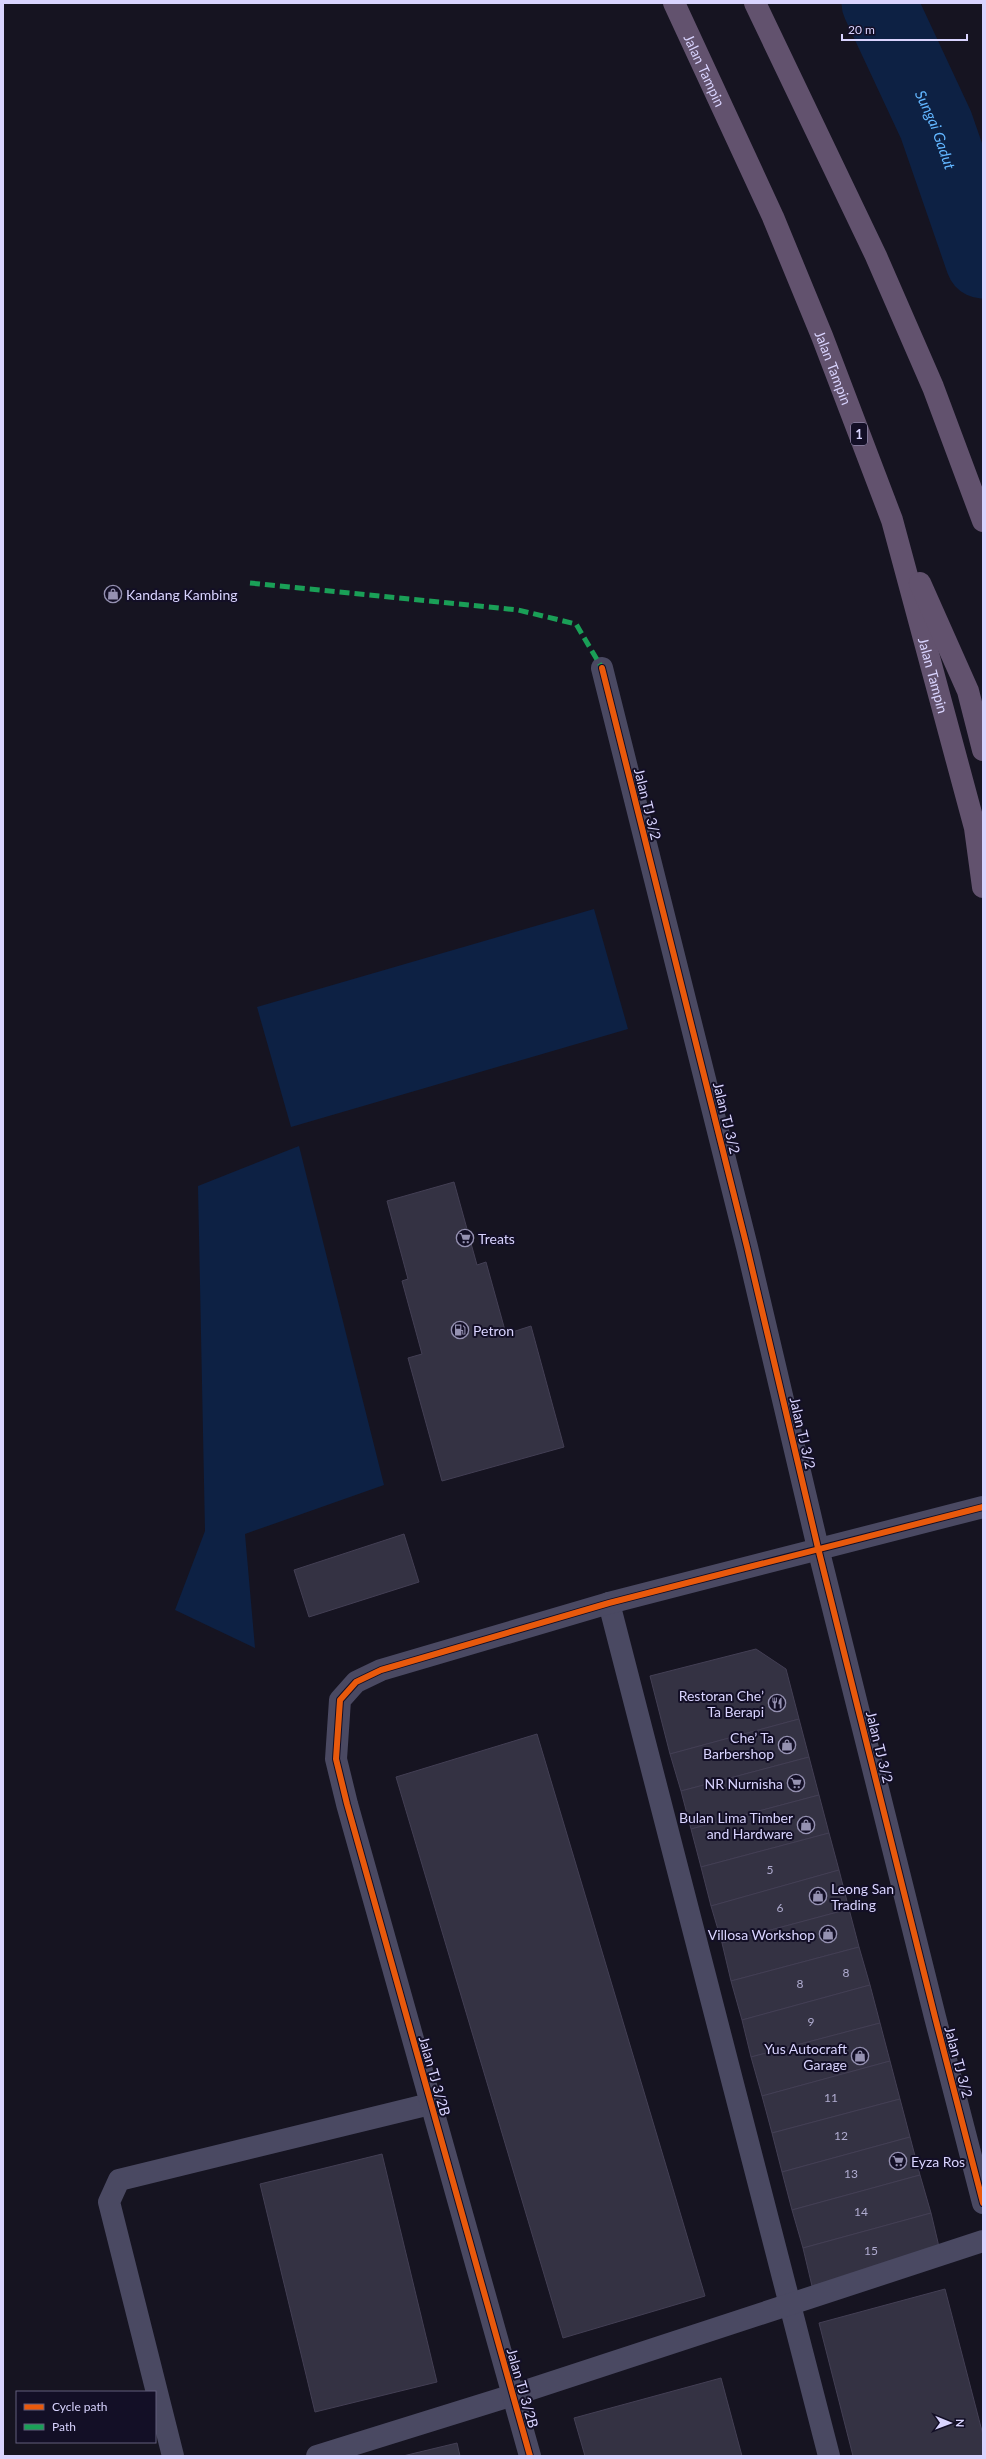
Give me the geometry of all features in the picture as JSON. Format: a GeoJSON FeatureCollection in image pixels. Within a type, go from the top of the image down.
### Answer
{"type":"FeatureCollection","features":[{"type":"Feature","properties":{"kind":"highway","name":"Jalan Tampin"},"geometry":{"type":"LineString","coordinates":[[674,3],[773,217],[822,336],[892,520],[975,828],[983,887]]}},
{"type":"Feature","properties":{"kind":"highway"},"geometry":{"type":"LineString","coordinates":[[755,3],[876,256],[933,387],[983,521]]}},
{"type":"Feature","properties":{"kind":"highway"},"geometry":{"type":"LineString","coordinates":[[892,520],[968,691],[983,750]]}},
{"type":"Feature","properties":{"kind":"street","name":"Jalan TJ 3/2"},"geometry":{"type":"LineString","coordinates":[[602,668],[747,1247],[818,1548],[983,2203]]}},
{"type":"Feature","properties":{"kind":"street"},"geometry":{"type":"LineString","coordinates":[[829,2456],[609,1603],[818,1548],[983,1507]]}},
{"type":"Feature","properties":{"kind":"street","name":"Jalan TJ 3/2B"},"geometry":{"type":"LineString","coordinates":[[530,2456],[430,2104],[336,1759],[340,1700],[356,1682],[381,1670],[609,1603]]}},
{"type":"Feature","properties":{"kind":"street"},"geometry":{"type":"LineString","coordinates":[[173,2456],[109,2202],[119,2180],[430,2104]]}},
{"type":"Feature","properties":{"kind":"street"},"geometry":{"type":"LineString","coordinates":[[317,2456],[513,2395],[983,2241]]}},
{"type":"Feature","properties":{"kind":"water"},"geometry":{"type":"Polygon","coordinates":[[[594,909],[628,1029],[291,1127],[257,1007],[594,909]]]}},
{"type":"Feature","properties":{"kind":"water"},"geometry":{"type":"Polygon","coordinates":[[[299,1146],[384,1485],[245,1534],[255,1648],[175,1610],[205,1531],[198,1186],[299,1146]]]}},
{"type":"Feature","properties":{"kind":"building","name":"Petron"},"geometry":{"type":"Polygon","coordinates":[[[454,1182],[477,1265],[486,1262],[506,1334],[531,1326],[564,1447],[442,1481],[408,1358],[422,1354],[402,1281],[408,1279],[387,1201],[454,1182]]]}},
{"type":"Feature","properties":{"kind":"building"},"geometry":{"type":"Polygon","coordinates":[[[404,1534],[419,1582],[309,1617],[294,1570],[404,1534]]]}},
{"type":"Feature","properties":{"kind":"building"},"geometry":{"type":"Polygon","coordinates":[[[756,1649],[786,1669],[799,1719],[670,1754],[650,1676],[756,1649]]]}},
{"type":"Feature","properties":{"kind":"building"},"geometry":{"type":"Polygon","coordinates":[[[799,1719],[809,1757],[681,1791],[670,1754],[799,1719]]]}},
{"type":"Feature","properties":{"kind":"building"},"geometry":{"type":"Polygon","coordinates":[[[537,1734],[705,2296],[563,2338],[396,1777],[537,1734]]]}},
{"type":"Feature","properties":{"kind":"building"},"geometry":{"type":"Polygon","coordinates":[[[809,1757],[819,1795],[691,1829],[681,1791],[809,1757]]]}},
{"type":"Feature","properties":{"kind":"building"},"geometry":{"type":"Polygon","coordinates":[[[819,1795],[829,1833],[701,1867],[691,1829],[819,1795]]]}},
{"type":"Feature","properties":{"kind":"building"},"geometry":{"type":"Polygon","coordinates":[[[829,1833],[839,1870],[711,1906],[701,1867],[829,1833]]]}},
{"type":"Feature","properties":{"kind":"building"},"geometry":{"type":"Polygon","coordinates":[[[839,1870],[849,1909],[722,1943],[711,1906],[839,1870]]]}},
{"type":"Feature","properties":{"kind":"building"},"geometry":{"type":"Polygon","coordinates":[[[849,1909],[859,1947],[731,1981],[722,1943],[849,1909]]]}},
{"type":"Feature","properties":{"kind":"building"},"geometry":{"type":"Polygon","coordinates":[[[859,1947],[870,1985],[742,2020],[731,1981],[859,1947]]]}},
{"type":"Feature","properties":{"kind":"building"},"geometry":{"type":"Polygon","coordinates":[[[870,1985],[880,2023],[751,2057],[742,2020],[870,1985]]]}},
{"type":"Feature","properties":{"kind":"building"},"geometry":{"type":"Polygon","coordinates":[[[880,2023],[890,2061],[762,2096],[751,2057],[880,2023]]]}},
{"type":"Feature","properties":{"kind":"building"},"geometry":{"type":"Polygon","coordinates":[[[890,2061],[900,2099],[772,2133],[762,2096],[890,2061]]]}},
{"type":"Feature","properties":{"kind":"building"},"geometry":{"type":"Polygon","coordinates":[[[900,2099],[910,2137],[782,2172],[772,2133],[900,2099]]]}},
{"type":"Feature","properties":{"kind":"building"},"geometry":{"type":"Polygon","coordinates":[[[910,2137],[920,2175],[792,2210],[782,2172],[910,2137]]]}},
{"type":"Feature","properties":{"kind":"building"},"geometry":{"type":"Polygon","coordinates":[[[382,2154],[437,2382],[315,2412],[260,2184],[382,2154]]]}},
{"type":"Feature","properties":{"kind":"building"},"geometry":{"type":"Polygon","coordinates":[[[920,2175],[931,2213],[803,2248],[792,2210],[920,2175]]]}},
{"type":"Feature","properties":{"kind":"building"},"geometry":{"type":"Polygon","coordinates":[[[931,2213],[940,2251],[812,2286],[803,2248],[931,2213]]]}},
{"type":"Feature","properties":{"kind":"building"},"geometry":{"type":"Polygon","coordinates":[[[945,2289],[983,2435],[983,2456],[853,2456],[819,2323],[945,2289]]]}},
{"type":"Feature","properties":{"kind":"building"},"geometry":{"type":"Polygon","coordinates":[[[721,2378],[742,2456],[585,2456],[574,2418],[721,2378]]]}},
{"type":"Feature","properties":{"kind":"building"},"geometry":{"type":"Polygon","coordinates":[[[457,2443],[460,2456],[403,2456],[457,2443]]]}},
{"type":"Feature","properties":{"kind":"waterway","name":"Sungai Gadut"},"geometry":{"type":"LineString","coordinates":[[879,3],[936,125],[983,261]]}},
{"type":"Feature","properties":{"kind":"marked path"},"geometry":{"type":"LineString","coordinates":[[250,583],[518,610],[576,624],[602,668]]}},
{"type":"Feature","properties":{"kind":"cycle path"},"geometry":{"type":"LineString","coordinates":[[602,668],[747,1247],[818,1548],[983,2203]]}},
{"type":"Feature","properties":{"kind":"cycle path"},"geometry":{"type":"LineString","coordinates":[[530,2456],[347,1804],[336,1759],[340,1700],[356,1682],[381,1670],[609,1603],[983,1507]]}},
{"type":"Feature","properties":{"kind":"place","name":"Kandang Kambing"},"geometry":{"type":"Point","coordinates":[113,594]}},
{"type":"Feature","properties":{"kind":"place","name":"Treats"},"geometry":{"type":"Point","coordinates":[465,1238]}},
{"type":"Feature","properties":{"kind":"place","name":"Petron"},"geometry":{"type":"Point","coordinates":[460,1330]}},
{"type":"Feature","properties":{"kind":"place","name":"Restoran Che’ Ta Berapi"},"geometry":{"type":"Point","coordinates":[777,1703]}},
{"type":"Feature","properties":{"kind":"place","name":"Che’ Ta Barbershop"},"geometry":{"type":"Point","coordinates":[787,1745]}},
{"type":"Feature","properties":{"kind":"place","name":"NR Nurnisha"},"geometry":{"type":"Point","coordinates":[796,1783]}},
{"type":"Feature","properties":{"kind":"place","name":"Bulan Lima Timber and Hardware"},"geometry":{"type":"Point","coordinates":[806,1825]}},
{"type":"Feature","properties":{"kind":"place","name":"Leong San Trading"},"geometry":{"type":"Point","coordinates":[818,1896]}},
{"type":"Feature","properties":{"kind":"place","name":"Villosa Workshop"},"geometry":{"type":"Point","coordinates":[828,1934]}},
{"type":"Feature","properties":{"kind":"place","name":"Yus Autocraft Garage"},"geometry":{"type":"Point","coordinates":[860,2056]}},
{"type":"Feature","properties":{"kind":"place","name":"Eyza Ros"},"geometry":{"type":"Point","coordinates":[898,2161]}}]}
